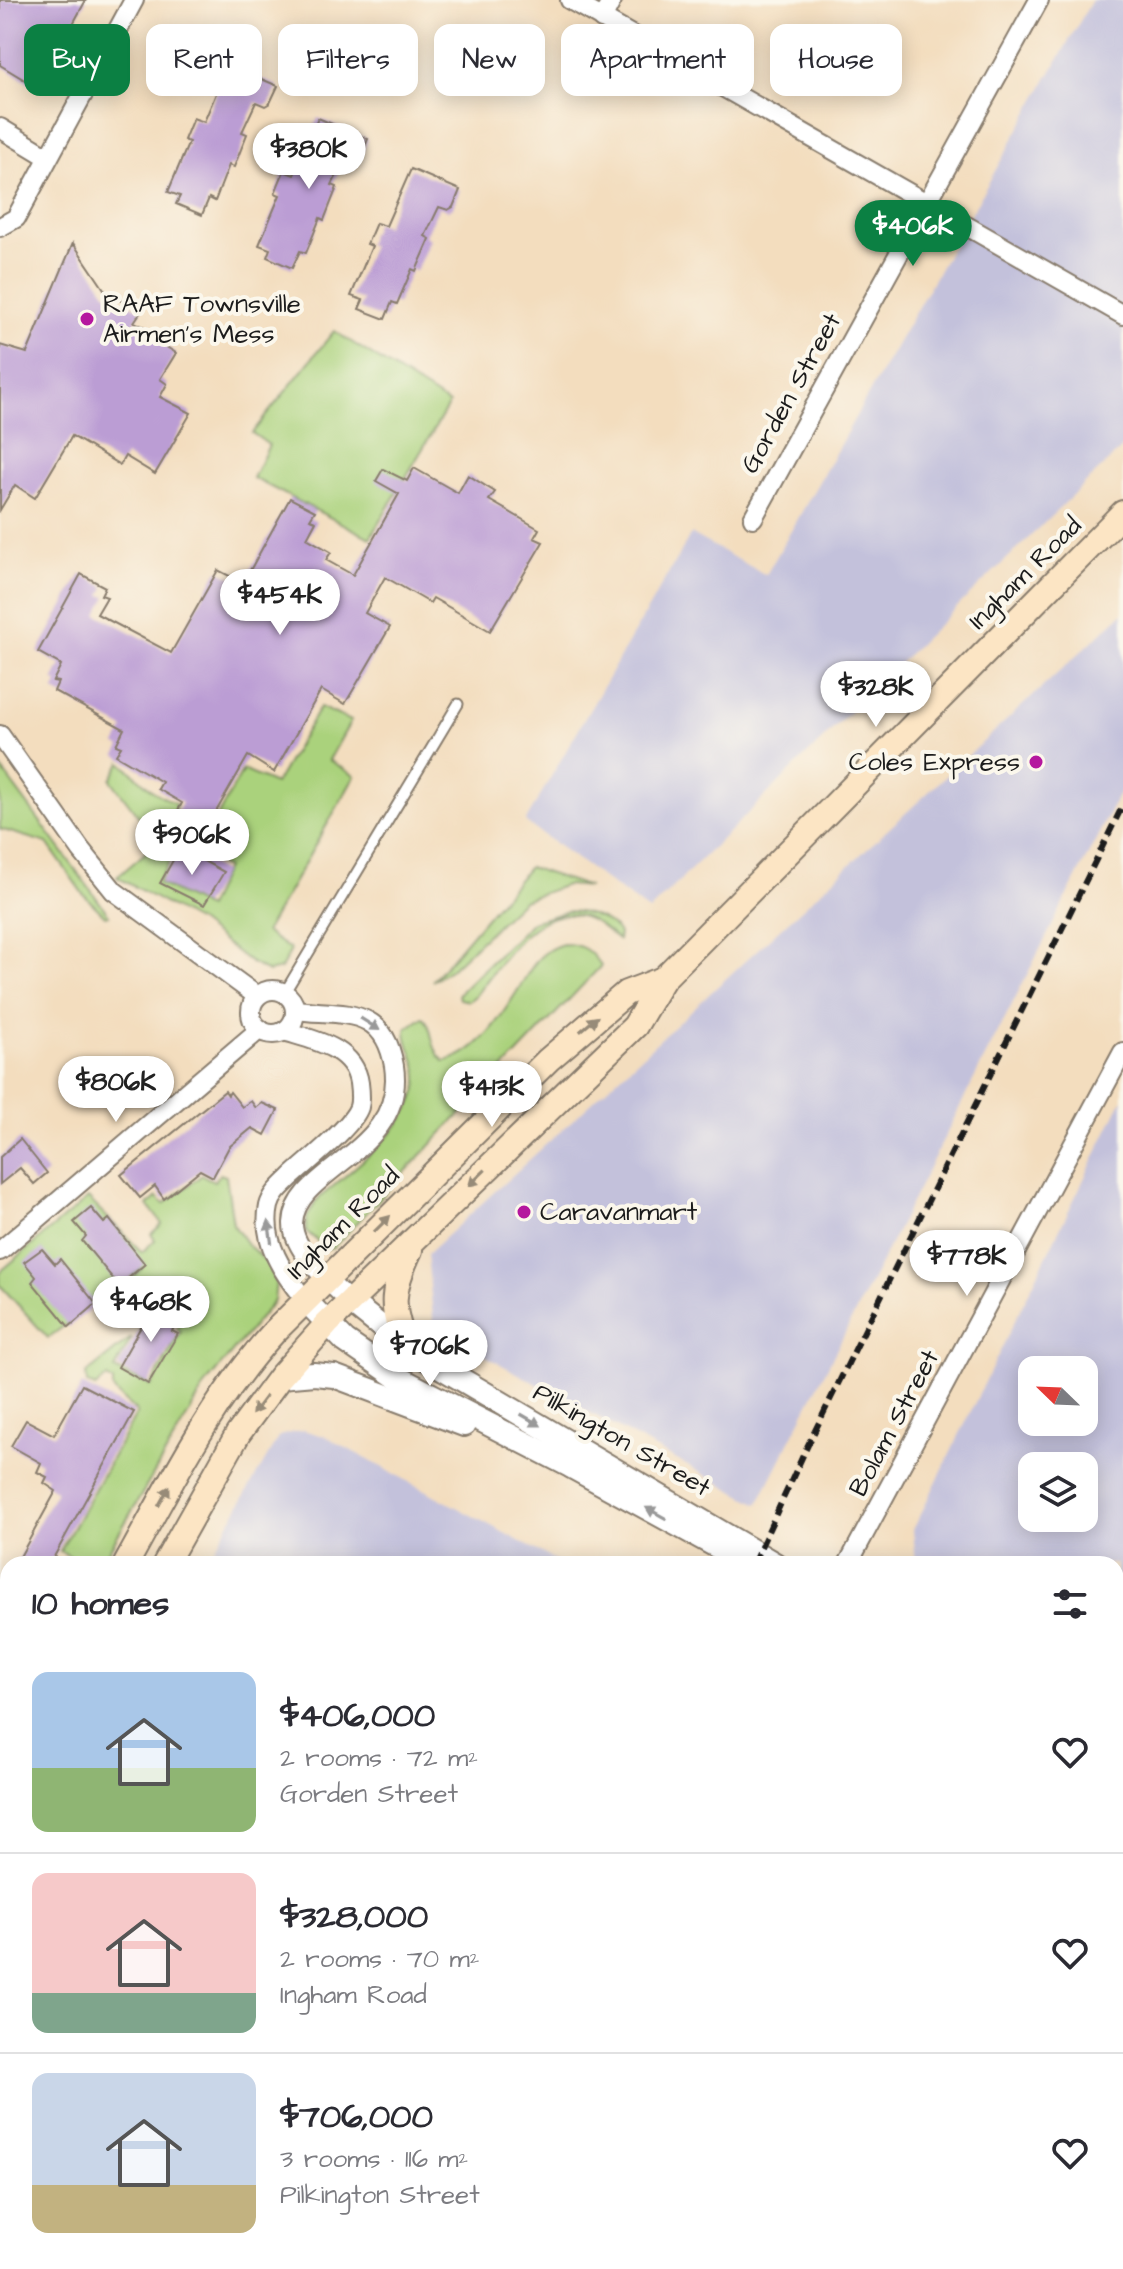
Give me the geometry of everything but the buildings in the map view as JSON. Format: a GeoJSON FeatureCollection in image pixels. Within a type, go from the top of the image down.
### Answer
{"type":"FeatureCollection","features":[{"type":"Feature","properties":{"kind":"main road","name":"Ingham Road"},"geometry":{"type":"LineString","coordinates":[[169,1556],[238,1434],[280,1377],[327,1324],[635,1026],[663,979],[1123,513]]}},
{"type":"Feature","properties":{"kind":"main road","name":"Ingham Road"},"geometry":{"type":"LineString","coordinates":[[131,1556],[218,1402],[249,1360],[305,1300],[548,1060],[626,993],[663,979]]}},
{"type":"Feature","properties":{"kind":"main road"},"geometry":{"type":"LineString","coordinates":[[408,1348],[396,1319],[394,1289],[418,1234]]}},
{"type":"Feature","properties":{"kind":"street"},"geometry":{"type":"LineString","coordinates":[[0,227],[16,218],[134,0]]}},
{"type":"Feature","properties":{"kind":"street"},"geometry":{"type":"LineString","coordinates":[[570,0],[1123,315]]}},
{"type":"Feature","properties":{"kind":"street"},"geometry":{"type":"LineString","coordinates":[[602,19],[612,0]]}},
{"type":"Feature","properties":{"kind":"street","name":"Gorden Street"},"geometry":{"type":"LineString","coordinates":[[753,518],[1039,0]]}},
{"type":"Feature","properties":{"kind":"street"},"geometry":{"type":"LineString","coordinates":[[0,128],[48,157]]}},
{"type":"Feature","properties":{"kind":"street"},"geometry":{"type":"LineString","coordinates":[[0,735],[81,850],[114,891],[257,996]]}},
{"type":"Feature","properties":{"kind":"street"},"geometry":{"type":"LineString","coordinates":[[284,1031],[294,1018],[294,1003],[285,992],[271,989],[257,996],[251,1017],[260,1029],[267,1033],[284,1031],[335,1048],[348,1058],[359,1079],[359,1106],[350,1122],[278,1190],[270,1204],[270,1241],[276,1259],[305,1300]]}},
{"type":"Feature","properties":{"kind":"street","name":"Pilkington Street"},"geometry":{"type":"LineString","coordinates":[[295,1010],[356,1015],[375,1024],[384,1033],[389,1045],[395,1076],[391,1107],[382,1123],[371,1137],[314,1187],[295,1212],[296,1237],[326,1279],[408,1348],[761,1556]]}},
{"type":"Feature","properties":{"kind":"street"},"geometry":{"type":"LineString","coordinates":[[0,1251],[260,1029]]}},
{"type":"Feature","properties":{"kind":"street","name":"Bolam Street"},"geometry":{"type":"LineString","coordinates":[[852,1556],[1123,1052]]}},
{"type":"Feature","properties":{"kind":"street","name":"Pilkington Street"},"geometry":{"type":"LineString","coordinates":[[305,1300],[357,1350],[397,1377],[570,1466],[734,1556]]}},
{"type":"Feature","properties":{"kind":"street"},"geometry":{"type":"LineString","coordinates":[[280,1377],[334,1376],[570,1466]]}},
{"type":"Feature","properties":{"kind":"lane"},"geometry":{"type":"LineString","coordinates":[[285,992],[458,704]]}},
{"type":"Feature","properties":{"kind":"shaded area"},"geometry":{"type":"Polygon","coordinates":[[[1092,0],[1123,0],[1123,447],[649,911],[525,822],[691,534],[766,575],[1092,0]]]}},
{"type":"Feature","properties":{"kind":"shaded area"},"geometry":{"type":"Polygon","coordinates":[[[1123,613],[1123,786],[758,1504],[434,1328],[427,1254],[1123,613]]]}},
{"type":"Feature","properties":{"kind":"shaded area"},"geometry":{"type":"Polygon","coordinates":[[[1123,1099],[1123,1556],[915,1556],[913,1530],[1123,1099]]]}},
{"type":"Feature","properties":{"kind":"shaded area"},"geometry":{"type":"Polygon","coordinates":[[[303,1430],[324,1436],[547,1556],[211,1556],[279,1436],[303,1430]]]}},
{"type":"Feature","properties":{"kind":"green space"},"geometry":{"type":"Polygon","coordinates":[[[334,331],[449,404],[370,538],[253,478],[269,445],[252,433],[334,331]]]}},
{"type":"Feature","properties":{"kind":"green space"},"geometry":{"type":"Polygon","coordinates":[[[320,707],[351,721],[329,760],[355,776],[265,932],[291,950],[281,969],[268,972],[251,963],[198,922],[117,877],[158,842],[111,780],[121,762],[153,791],[176,804],[171,830],[201,846],[243,770],[275,784],[320,707]],[[179,844],[158,883],[207,908],[226,868],[179,844]]]}},
{"type":"Feature","properties":{"kind":"green space"},"geometry":{"type":"Polygon","coordinates":[[[0,767],[109,915],[105,916],[83,894],[47,843],[0,829],[0,767]]]}},
{"type":"Feature","properties":{"kind":"green space"},"geometry":{"type":"Polygon","coordinates":[[[529,867],[589,887],[566,885],[523,900],[450,970],[432,981],[529,867]]]}},
{"type":"Feature","properties":{"kind":"green space"},"geometry":{"type":"Polygon","coordinates":[[[568,911],[603,920],[619,933],[618,940],[593,921],[574,915],[556,916],[525,935],[469,1001],[459,999],[458,995],[463,989],[532,922],[568,911]]]}},
{"type":"Feature","properties":{"kind":"green space"},"geometry":{"type":"Polygon","coordinates":[[[563,944],[585,949],[601,966],[334,1247],[326,1249],[306,1231],[307,1217],[317,1200],[363,1161],[395,1128],[415,1094],[418,1077],[406,1029],[423,1017],[439,1055],[444,1061],[456,1058],[486,1035],[540,957],[563,944]]]}},
{"type":"Feature","properties":{"kind":"green space"},"geometry":{"type":"Polygon","coordinates":[[[220,1174],[226,1176],[233,1224],[247,1244],[268,1263],[276,1282],[274,1301],[208,1381],[106,1556],[70,1556],[60,1551],[137,1413],[116,1393],[113,1382],[107,1378],[95,1387],[87,1383],[86,1374],[132,1337],[115,1369],[151,1386],[181,1331],[177,1329],[185,1312],[164,1299],[152,1315],[134,1306],[125,1292],[137,1283],[133,1277],[142,1268],[48,1338],[0,1285],[0,1272],[88,1198],[142,1252],[155,1240],[151,1234],[162,1224],[148,1205],[157,1197],[164,1204],[202,1175],[214,1181],[220,1174]]]}},
{"type":"Feature","properties":{"kind":"railway"},"geometry":{"type":"LineString","coordinates":[[757,1556],[805,1451],[1123,805]]}},
{"type":"Feature","properties":{"kind":"place","name":"RAAF Townsville Airmen's Mess"},"geometry":{"type":"Point","coordinates":[87,319]}},
{"type":"Feature","properties":{"kind":"place","name":"Coles Express"},"geometry":{"type":"Point","coordinates":[1036,762]}},
{"type":"Feature","properties":{"kind":"place","name":"Caravanmart"},"geometry":{"type":"Point","coordinates":[524,1212]}}]}
